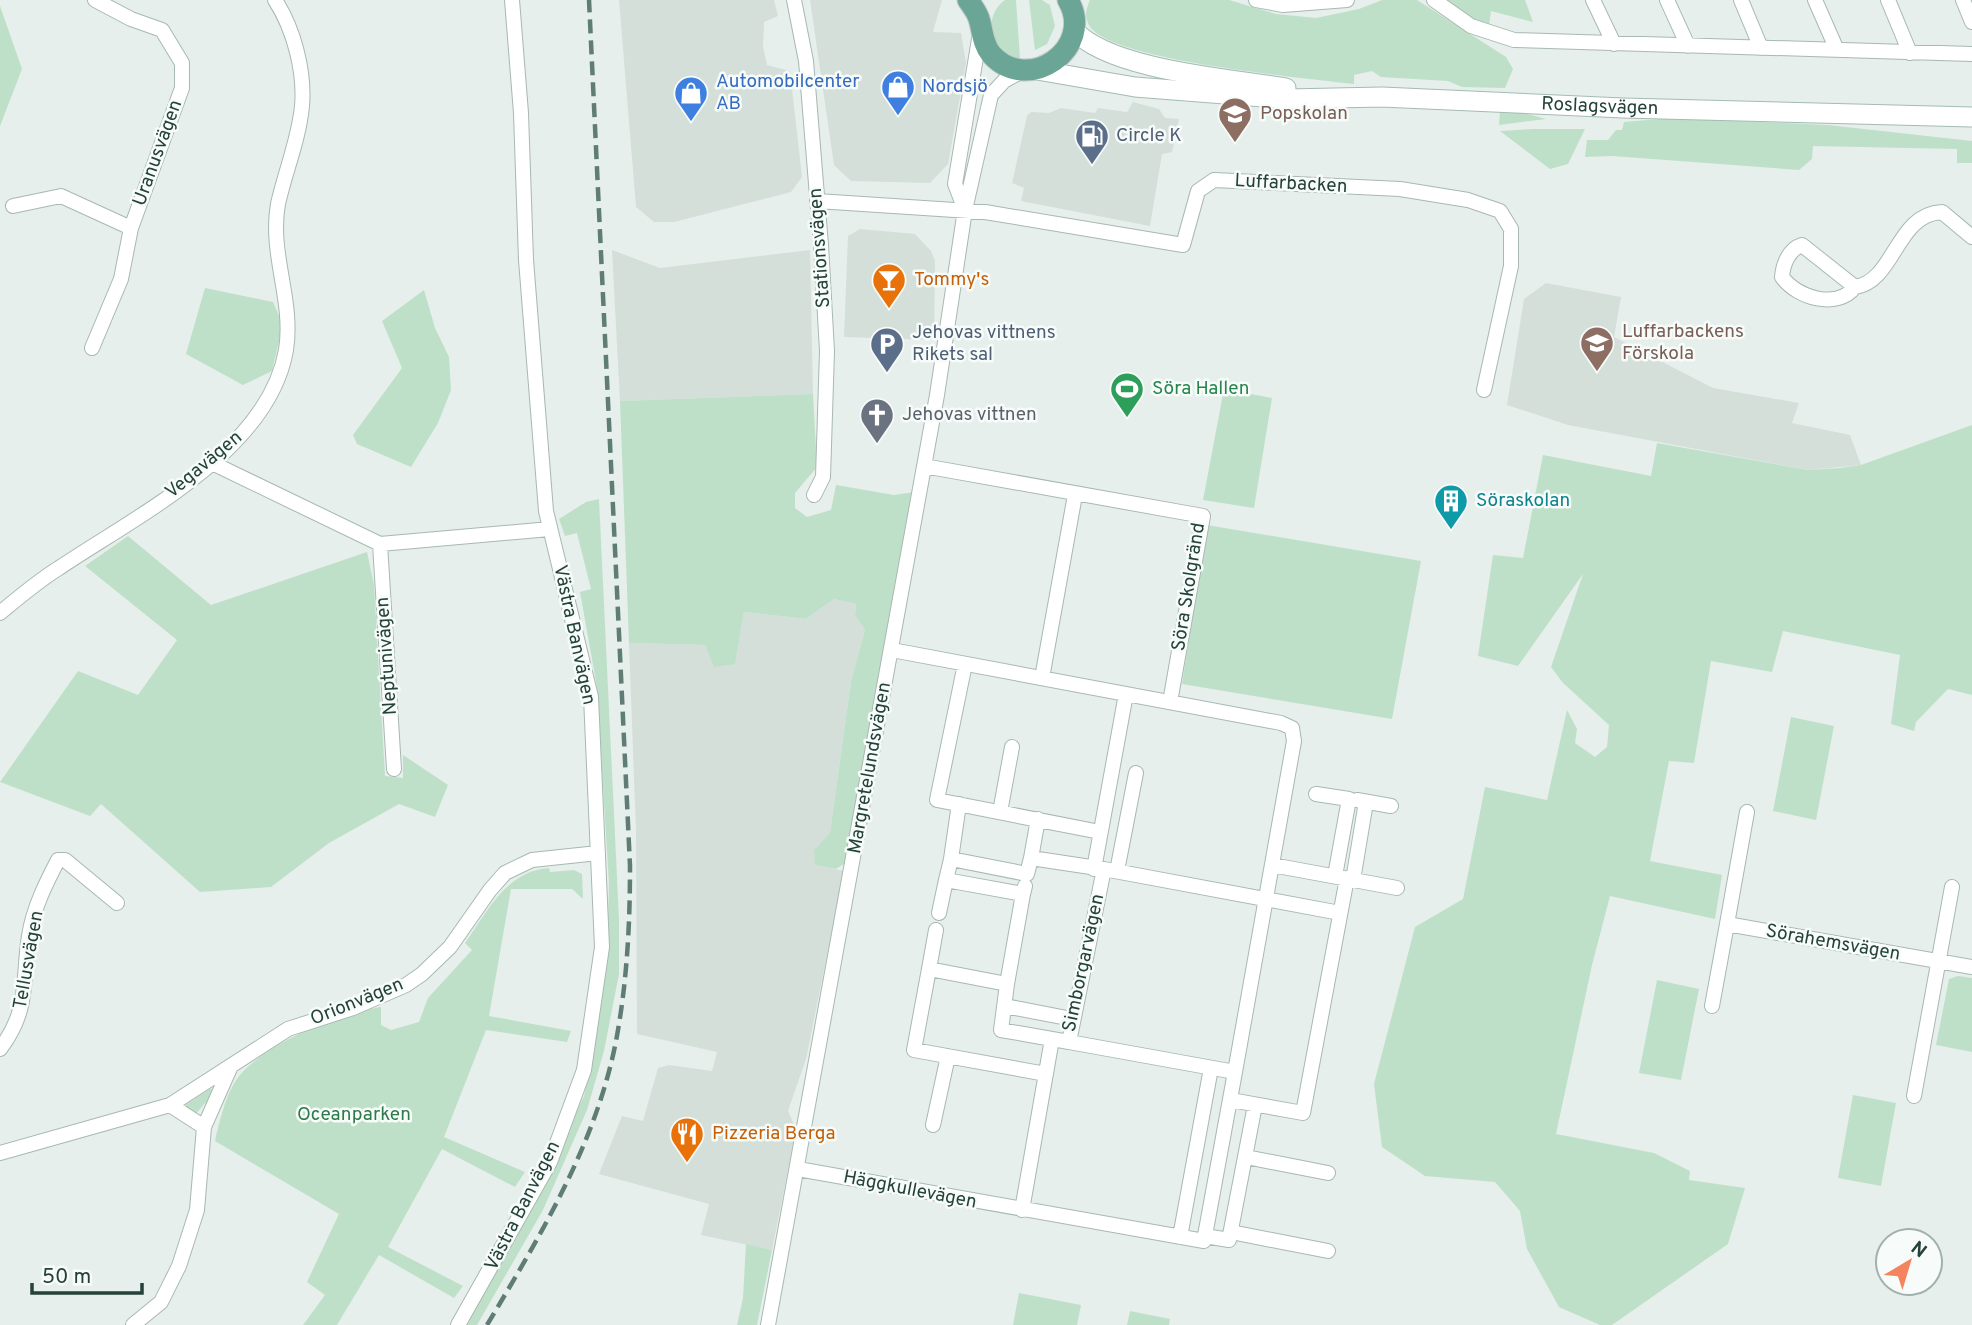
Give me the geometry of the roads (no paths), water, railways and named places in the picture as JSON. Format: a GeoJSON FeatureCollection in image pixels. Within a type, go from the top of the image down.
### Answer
{"type":"FeatureCollection","features":[{"type":"Feature","properties":{"kind":"main road"},"geometry":{"type":"LineString","coordinates":[[1030,71],[1055,62],[1069,45],[1073,30],[1071,2]]}},
{"type":"Feature","properties":{"kind":"main road","name":"Roslagsvägen"},"geometry":{"type":"LineString","coordinates":[[979,12],[990,53],[1004,65],[1135,87],[1287,99],[1332,96],[1972,117]]}},
{"type":"Feature","properties":{"kind":"main road","name":"Roslagsvägen"},"geometry":{"type":"LineString","coordinates":[[1073,30],[1084,42],[1100,51],[1128,60],[1332,96]]}},
{"type":"Feature","properties":{"kind":"main road","name":"Roslagsvägen"},"geometry":{"type":"LineString","coordinates":[[1867,114],[1972,125]]}},
{"type":"Feature","properties":{"kind":"street","name":"Uranusvägen"},"geometry":{"type":"LineString","coordinates":[[92,348],[121,279],[131,228],[182,88],[182,63],[162,30],[131,19],[95,0]]}},
{"type":"Feature","properties":{"kind":"street","name":"Vegavägen"},"geometry":{"type":"LineString","coordinates":[[0,613],[56,569],[167,497],[210,462],[247,429],[277,383],[286,352],[289,311],[274,228],[302,108],[301,80],[293,42],[275,0]]}},
{"type":"Feature","properties":{"kind":"street","name":"Västra Banvägen"},"geometry":{"type":"LineString","coordinates":[[458,1325],[550,1162],[584,1070],[603,947],[591,697],[550,529],[526,260],[521,113],[512,0]]}},
{"type":"Feature","properties":{"kind":"street","name":"Stationsvägen"},"geometry":{"type":"LineString","coordinates":[[794,0],[806,61],[826,330],[827,406],[823,477],[814,495]]}},
{"type":"Feature","properties":{"kind":"street"},"geometry":{"type":"LineString","coordinates":[[1256,0],[1283,5],[1347,0]]}},
{"type":"Feature","properties":{"kind":"street"},"geometry":{"type":"LineString","coordinates":[[1434,0],[1471,26],[1514,40],[1972,54]]}},
{"type":"Feature","properties":{"kind":"street"},"geometry":{"type":"LineString","coordinates":[[1593,0],[1614,44]]}},
{"type":"Feature","properties":{"kind":"street"},"geometry":{"type":"LineString","coordinates":[[1667,0],[1688,46]]}},
{"type":"Feature","properties":{"kind":"street"},"geometry":{"type":"LineString","coordinates":[[1741,0],[1761,48]]}},
{"type":"Feature","properties":{"kind":"street"},"geometry":{"type":"LineString","coordinates":[[1815,0],[1837,50]]}},
{"type":"Feature","properties":{"kind":"street"},"geometry":{"type":"LineString","coordinates":[[1888,0],[1910,53]]}},
{"type":"Feature","properties":{"kind":"street"},"geometry":{"type":"LineString","coordinates":[[1963,0],[1972,22]]}},
{"type":"Feature","properties":{"kind":"street","name":"Margretelundsvägen"},"geometry":{"type":"LineString","coordinates":[[965,210],[955,184],[979,12]]}},
{"type":"Feature","properties":{"kind":"street","name":"Margretelundsvägen"},"geometry":{"type":"LineString","coordinates":[[768,1325],[892,650],[956,282],[965,210],[991,95],[1004,81],[1030,71]]}},
{"type":"Feature","properties":{"kind":"street","name":"Luffarbacken"},"geometry":{"type":"LineString","coordinates":[[817,201],[965,210],[1183,245],[1198,191],[1214,180],[1399,189],[1468,200],[1500,211],[1511,229],[1511,266],[1484,390]]}},
{"type":"Feature","properties":{"kind":"street"},"geometry":{"type":"LineString","coordinates":[[13,206],[61,196],[131,228]]}},
{"type":"Feature","properties":{"kind":"street"},"geometry":{"type":"LineString","coordinates":[[1855,287],[1802,245],[1795,247],[1783,266],[1782,277],[1788,286],[1813,297],[1839,299],[1848,296],[1855,287],[1870,281],[1910,228],[1931,213],[1942,212],[1972,237]]}},
{"type":"Feature","properties":{"kind":"street"},"geometry":{"type":"LineString","coordinates":[[210,462],[380,544],[550,529]]}},
{"type":"Feature","properties":{"kind":"street","name":"Söra Skolgränd"},"geometry":{"type":"LineString","coordinates":[[924,466],[1203,516],[1170,702]]}},
{"type":"Feature","properties":{"kind":"street"},"geometry":{"type":"LineString","coordinates":[[1042,678],[1075,495]]}},
{"type":"Feature","properties":{"kind":"street","name":"Neptunivägen"},"geometry":{"type":"LineString","coordinates":[[380,544],[394,769]]}},
{"type":"Feature","properties":{"kind":"street"},"geometry":{"type":"LineString","coordinates":[[892,650],[1281,723],[1292,728],[1294,741],[1205,1236]]}},
{"type":"Feature","properties":{"kind":"street"},"geometry":{"type":"LineString","coordinates":[[965,664],[937,800],[1100,832]]}},
{"type":"Feature","properties":{"kind":"street","name":"Simborgarvägen"},"geometry":{"type":"LineString","coordinates":[[1105,870],[1100,832],[1126,694]]}},
{"type":"Feature","properties":{"kind":"street"},"geometry":{"type":"LineString","coordinates":[[1000,812],[1012,747]]}},
{"type":"Feature","properties":{"kind":"street","name":"Simborgarvägen"},"geometry":{"type":"LineString","coordinates":[[1052,1039],[1069,1042],[1105,870],[1136,773]]}},
{"type":"Feature","properties":{"kind":"street"},"geometry":{"type":"LineString","coordinates":[[1316,794],[1391,806]]}},
{"type":"Feature","properties":{"kind":"street"},"geometry":{"type":"LineString","coordinates":[[1231,1100],[1303,1113],[1340,913],[1345,878],[1349,799]]}},
{"type":"Feature","properties":{"kind":"street"},"geometry":{"type":"LineString","coordinates":[[1345,878],[1366,802]]}},
{"type":"Feature","properties":{"kind":"street"},"geometry":{"type":"LineString","coordinates":[[939,913],[959,804]]}},
{"type":"Feature","properties":{"kind":"street"},"geometry":{"type":"LineString","coordinates":[[1712,1006],[1747,812]]}},
{"type":"Feature","properties":{"kind":"street"},"geometry":{"type":"LineString","coordinates":[[1021,1210],[1052,1039],[1001,1030],[1015,938],[1038,819]]}},
{"type":"Feature","properties":{"kind":"street","name":"Orionvägen"},"geometry":{"type":"LineString","coordinates":[[0,1153],[170,1105],[288,1029],[353,1008],[406,985],[422,974],[450,947],[490,890],[513,868],[532,860],[598,853]]}},
{"type":"Feature","properties":{"kind":"street","name":"Simborgarvägen"},"geometry":{"type":"LineString","coordinates":[[1031,858],[1340,913]]}},
{"type":"Feature","properties":{"kind":"street"},"geometry":{"type":"LineString","coordinates":[[951,859],[1027,874]]}},
{"type":"Feature","properties":{"kind":"street","name":"Tellusvägen"},"geometry":{"type":"LineString","coordinates":[[0,1049],[17,1023],[26,988],[29,934],[44,887],[58,860],[65,860],[117,903]]}},
{"type":"Feature","properties":{"kind":"street"},"geometry":{"type":"LineString","coordinates":[[1272,865],[1397,888]]}},
{"type":"Feature","properties":{"kind":"street"},"geometry":{"type":"LineString","coordinates":[[946,880],[1023,894]]}},
{"type":"Feature","properties":{"kind":"street"},"geometry":{"type":"LineString","coordinates":[[1914,1096],[1952,887]]}},
{"type":"Feature","properties":{"kind":"street","name":"Sörahemsvägen"},"geometry":{"type":"LineString","coordinates":[[1727,924],[1972,967]]}},
{"type":"Feature","properties":{"kind":"street"},"geometry":{"type":"LineString","coordinates":[[936,930],[914,1050],[1046,1074]]}},
{"type":"Feature","properties":{"kind":"street"},"geometry":{"type":"LineString","coordinates":[[929,969],[1007,985]]}},
{"type":"Feature","properties":{"kind":"street"},"geometry":{"type":"LineString","coordinates":[[1005,1006],[1072,1019]]}},
{"type":"Feature","properties":{"kind":"street"},"geometry":{"type":"LineString","coordinates":[[1069,1042],[1235,1072]]}},
{"type":"Feature","properties":{"kind":"street"},"geometry":{"type":"LineString","coordinates":[[933,1125],[948,1056]]}},
{"type":"Feature","properties":{"kind":"street"},"geometry":{"type":"LineString","coordinates":[[133,1325],[161,1302],[179,1266],[197,1210],[204,1127],[232,1064]]}},
{"type":"Feature","properties":{"kind":"street"},"geometry":{"type":"LineString","coordinates":[[1180,1237],[1211,1068]]}},
{"type":"Feature","properties":{"kind":"street"},"geometry":{"type":"LineString","coordinates":[[170,1105],[204,1127]]}},
{"type":"Feature","properties":{"kind":"street"},"geometry":{"type":"LineString","coordinates":[[1230,1232],[1255,1105]]}},
{"type":"Feature","properties":{"kind":"street"},"geometry":{"type":"LineString","coordinates":[[1246,1157],[1328,1172]]}},
{"type":"Feature","properties":{"kind":"street","name":"Häggkullevägen"},"geometry":{"type":"LineString","coordinates":[[798,1169],[1204,1241],[1205,1236],[1229,1240],[1230,1232],[1328,1251]]}},
{"type":"Feature","properties":{"kind":"railway"},"geometry":{"type":"LineString","coordinates":[[487,1325],[546,1223],[595,1116],[616,1041],[627,954],[630,866],[589,0]]}},
{"type":"Feature","properties":{"kind":"place","name":"Nordsjö"},"geometry":{"type":"Point","coordinates":[898,117]}},
{"type":"Feature","properties":{"kind":"place","name":"Automobilcenter AB"},"geometry":{"type":"Point","coordinates":[691,123]}},
{"type":"Feature","properties":{"kind":"place","name":"Popskolan"},"geometry":{"type":"Point","coordinates":[1235,144]}},
{"type":"Feature","properties":{"kind":"place","name":"Circle K"},"geometry":{"type":"Point","coordinates":[1092,166]}},
{"type":"Feature","properties":{"kind":"place","name":"Tommy's"},"geometry":{"type":"Point","coordinates":[889,310]}},
{"type":"Feature","properties":{"kind":"place","name":"Luffarbackens Förskola"},"geometry":{"type":"Point","coordinates":[1597,373]}},
{"type":"Feature","properties":{"kind":"place","name":"Jehovas vittnens Rikets sal"},"geometry":{"type":"Point","coordinates":[887,374]}},
{"type":"Feature","properties":{"kind":"place","name":"Söra Hallen"},"geometry":{"type":"Point","coordinates":[1127,419]}},
{"type":"Feature","properties":{"kind":"place","name":"Jehovas vittnen"},"geometry":{"type":"Point","coordinates":[877,445]}},
{"type":"Feature","properties":{"kind":"place","name":"Söraskolan"},"geometry":{"type":"Point","coordinates":[1451,531]}},
{"type":"Feature","properties":{"kind":"place","name":"Pizzeria Berga"},"geometry":{"type":"Point","coordinates":[687,1164]}},
{"type":"Feature","properties":{"kind":"park label","name":"Oceanparken"},"geometry":{"type":"Point","coordinates":[354,1115]}}]}
